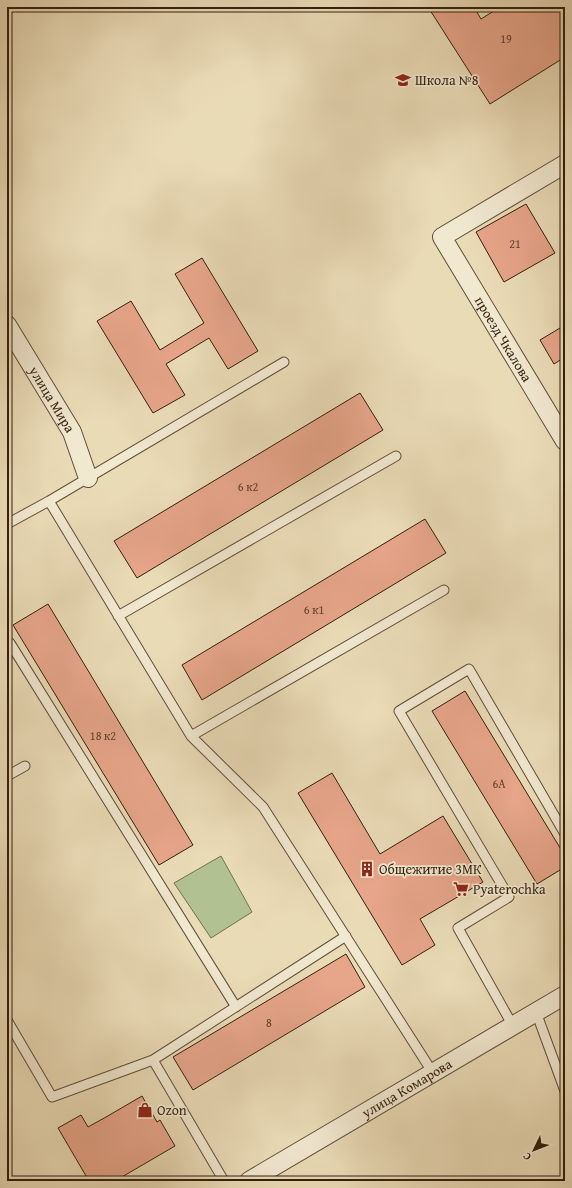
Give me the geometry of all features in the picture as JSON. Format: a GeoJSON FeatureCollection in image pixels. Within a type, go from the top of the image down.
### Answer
{"type":"FeatureCollection","features":[{"type":"Feature","properties":{"kind":"street","name":"проезд Чкалова"},"geometry":{"type":"LineString","coordinates":[[565,164],[442,237],[565,441]]}},
{"type":"Feature","properties":{"kind":"street","name":"улица Мира"},"geometry":{"type":"LineString","coordinates":[[7,325],[72,432],[88,478]]}},
{"type":"Feature","properties":{"kind":"street","name":"улица Комарова"},"geometry":{"type":"LineString","coordinates":[[249,1181],[565,995]]}},
{"type":"Feature","properties":{"kind":"lane"},"geometry":{"type":"LineString","coordinates":[[7,524],[49,501],[284,362]]}},
{"type":"Feature","properties":{"kind":"lane"},"geometry":{"type":"LineString","coordinates":[[118,616],[396,456]]}},
{"type":"Feature","properties":{"kind":"lane"},"geometry":{"type":"LineString","coordinates":[[49,501],[191,736],[263,807],[433,1072]]}},
{"type":"Feature","properties":{"kind":"lane"},"geometry":{"type":"LineString","coordinates":[[191,736],[444,590]]}},
{"type":"Feature","properties":{"kind":"lane"},"geometry":{"type":"LineString","coordinates":[[7,645],[10,643],[236,1007]]}},
{"type":"Feature","properties":{"kind":"lane"},"geometry":{"type":"LineString","coordinates":[[513,1026],[458,928],[509,897],[399,711],[469,668],[565,834]]}},
{"type":"Feature","properties":{"kind":"lane"},"geometry":{"type":"LineString","coordinates":[[7,776],[25,766]]}},
{"type":"Feature","properties":{"kind":"lane"},"geometry":{"type":"LineString","coordinates":[[7,1020],[52,1097],[153,1060],[346,936]]}},
{"type":"Feature","properties":{"kind":"lane"},"geometry":{"type":"LineString","coordinates":[[536,1012],[565,1091]]}},
{"type":"Feature","properties":{"kind":"lane"},"geometry":{"type":"LineString","coordinates":[[153,1060],[224,1181]]}},
{"type":"Feature","properties":{"kind":"green space"},"geometry":{"type":"Polygon","coordinates":[[[221,856],[252,912],[211,938],[174,883],[221,856]]]}},
{"type":"Feature","properties":{"kind":"building"},"geometry":{"type":"Polygon","coordinates":[[[428,7],[474,7],[481,19],[500,7],[565,7],[565,57],[490,104],[428,7]]]}},
{"type":"Feature","properties":{"kind":"building"},"geometry":{"type":"Polygon","coordinates":[[[526,204],[555,253],[504,282],[476,232],[526,204]]]}},
{"type":"Feature","properties":{"kind":"building"},"geometry":{"type":"Polygon","coordinates":[[[202,258],[258,351],[228,369],[209,338],[166,364],[185,395],[153,413],[97,321],[131,301],[160,350],[204,323],[175,274],[202,258]]]}},
{"type":"Feature","properties":{"kind":"building"},"geometry":{"type":"Polygon","coordinates":[[[565,325],[565,357],[554,364],[540,340],[565,325]]]}},
{"type":"Feature","properties":{"kind":"building"},"geometry":{"type":"Polygon","coordinates":[[[360,393],[383,430],[137,578],[114,541],[360,393]]]}},
{"type":"Feature","properties":{"kind":"building"},"geometry":{"type":"Polygon","coordinates":[[[425,519],[446,553],[202,700],[182,665],[425,519]]]}},
{"type":"Feature","properties":{"kind":"building"},"geometry":{"type":"Polygon","coordinates":[[[48,604],[193,845],[159,865],[13,625],[48,604]]]}},
{"type":"Feature","properties":{"kind":"building"},"geometry":{"type":"Polygon","coordinates":[[[465,691],[565,856],[565,867],[537,884],[432,711],[465,691]]]}},
{"type":"Feature","properties":{"kind":"building"},"geometry":{"type":"Polygon","coordinates":[[[332,773],[380,854],[443,816],[483,882],[420,919],[435,945],[402,965],[298,793],[332,773]]]}},
{"type":"Feature","properties":{"kind":"building"},"geometry":{"type":"Polygon","coordinates":[[[346,954],[365,987],[193,1090],[173,1057],[346,954]]]}},
{"type":"Feature","properties":{"kind":"building"},"geometry":{"type":"Polygon","coordinates":[[[142,1096],[157,1122],[160,1120],[175,1146],[115,1181],[89,1181],[58,1128],[81,1115],[88,1127],[142,1096]]]}},
{"type":"Feature","properties":{"kind":"place","name":"Школа №8"},"geometry":{"type":"Point","coordinates":[403,80]}},
{"type":"Feature","properties":{"kind":"place","name":"Общежитие 3МК"},"geometry":{"type":"Point","coordinates":[367,869]}},
{"type":"Feature","properties":{"kind":"place","name":"Pyaterochka"},"geometry":{"type":"Point","coordinates":[461,889]}},
{"type":"Feature","properties":{"kind":"place","name":"Ozon"},"geometry":{"type":"Point","coordinates":[145,1110]}}]}
